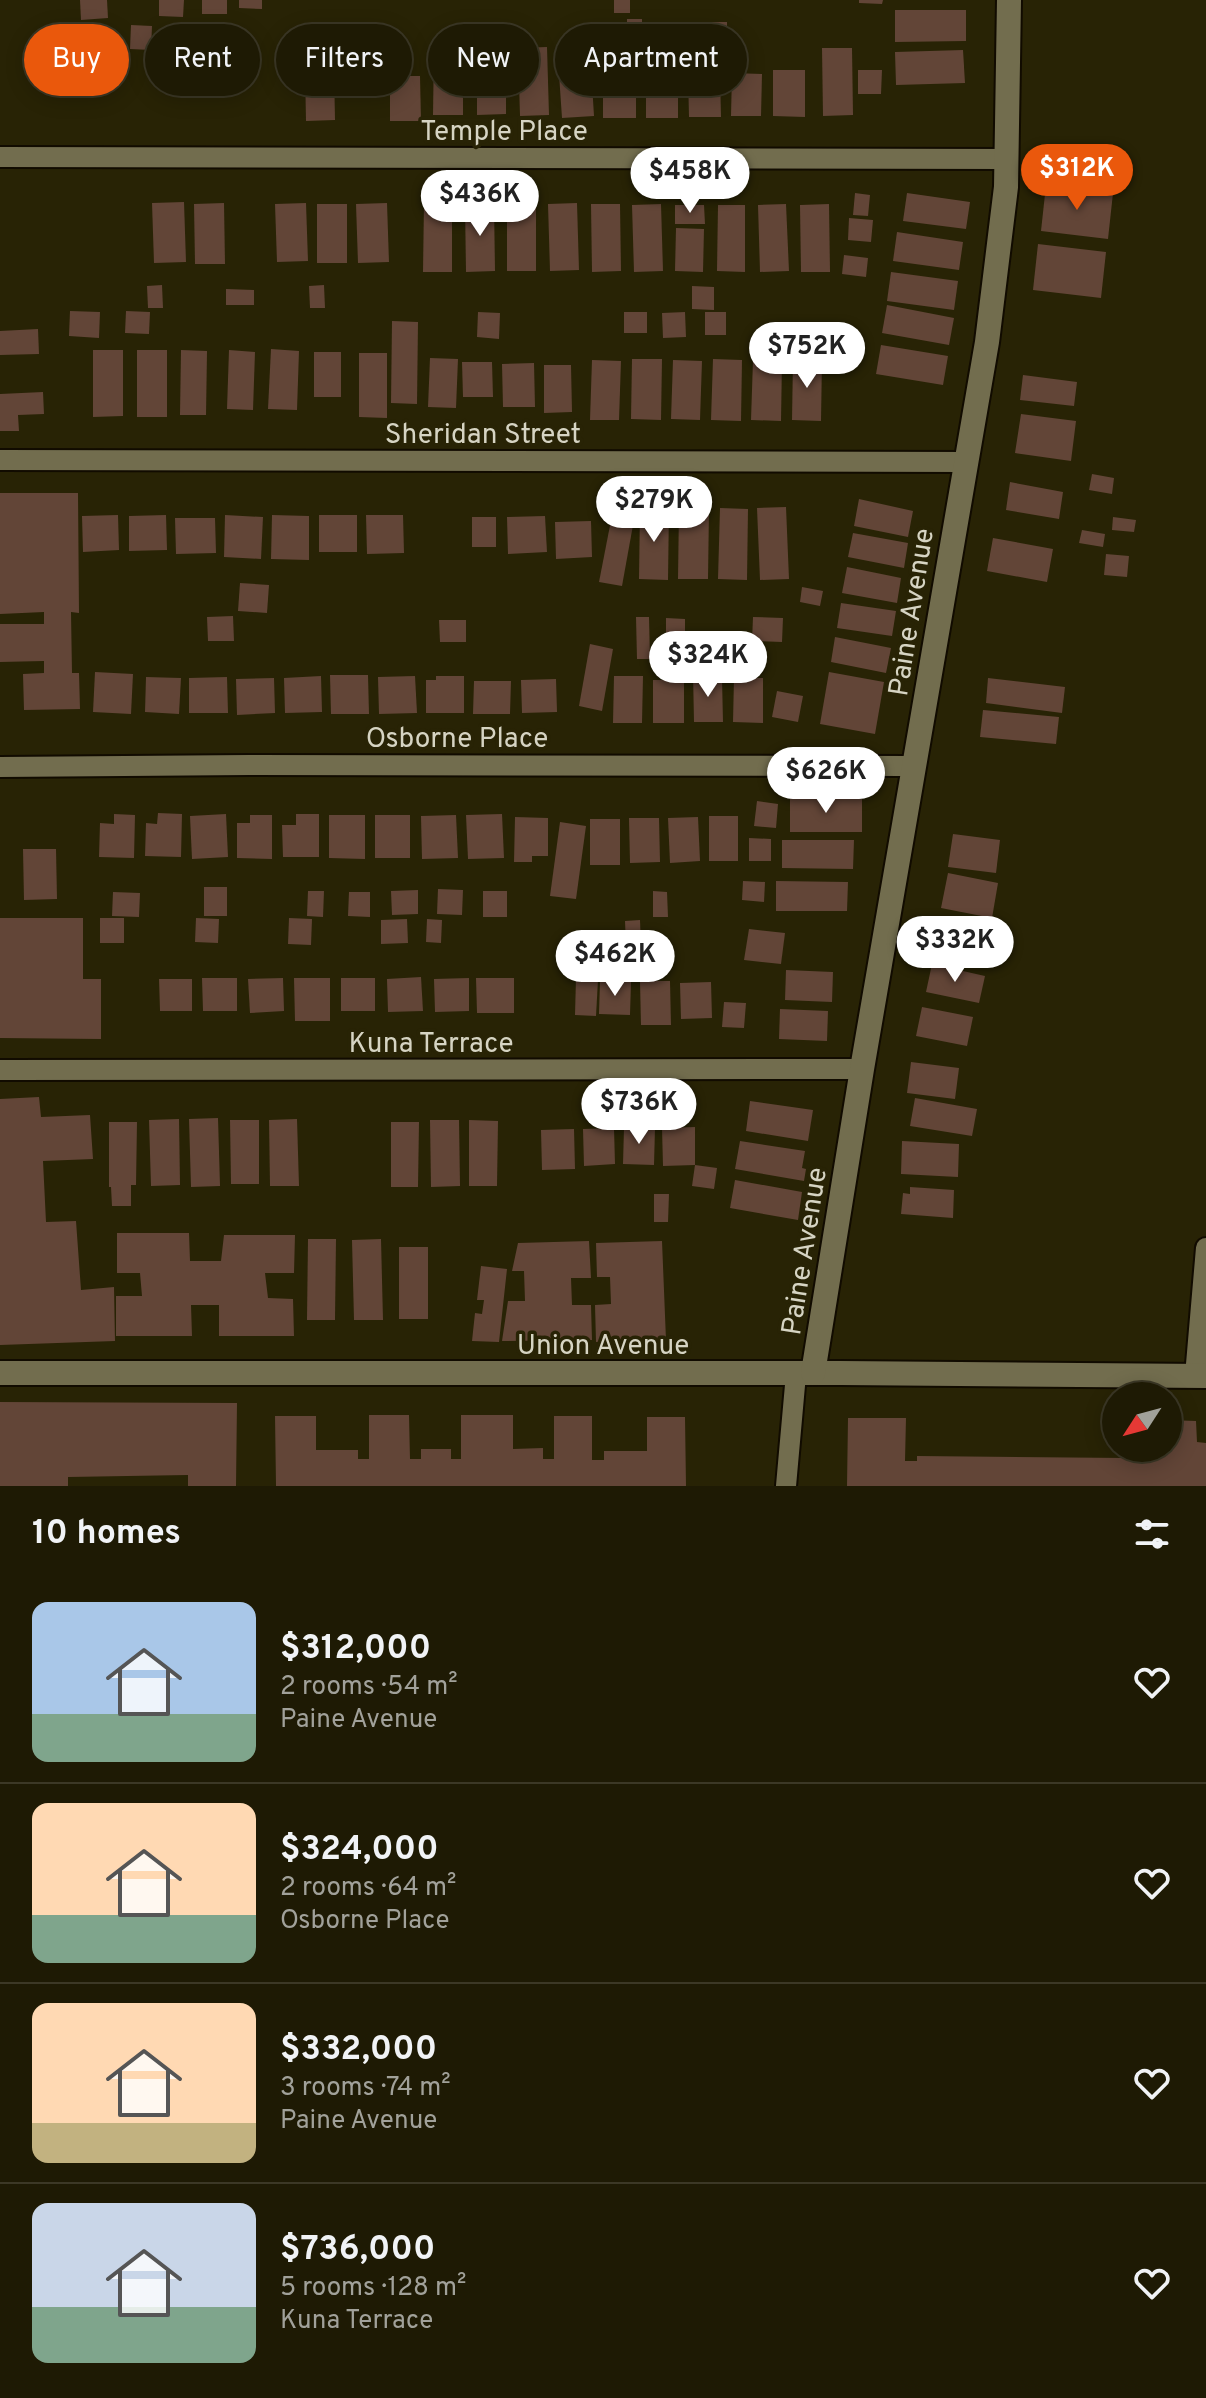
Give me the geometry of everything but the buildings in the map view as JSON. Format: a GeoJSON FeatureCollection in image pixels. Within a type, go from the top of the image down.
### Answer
{"type":"FeatureCollection","features":[{"type":"Feature","properties":{"kind":"street","name":"Paine Avenue"},"geometry":{"type":"LineString","coordinates":[[804,1374],[862,1069],[996,279],[1007,159],[1009,0]]}},
{"type":"Feature","properties":{"kind":"street","name":"Temple Place"},"geometry":{"type":"LineString","coordinates":[[0,157],[1007,159]]}},
{"type":"Feature","properties":{"kind":"street","name":"Sheridan Street"},"geometry":{"type":"LineString","coordinates":[[0,460],[965,462]]}},
{"type":"Feature","properties":{"kind":"street","name":"Osborne Place"},"geometry":{"type":"LineString","coordinates":[[0,767],[915,766]]}},
{"type":"Feature","properties":{"kind":"street","name":"Kuna Terrace"},"geometry":{"type":"LineString","coordinates":[[0,1070],[862,1069]]}},
{"type":"Feature","properties":{"kind":"street"},"geometry":{"type":"LineString","coordinates":[[1200,1376],[1206,1248]]}},
{"type":"Feature","properties":{"kind":"street","name":"Union Avenue"},"geometry":{"type":"LineString","coordinates":[[0,1373],[1200,1376]]}},
{"type":"Feature","properties":{"kind":"street"},"geometry":{"type":"LineString","coordinates":[[786,1486],[804,1374]]}}]}
